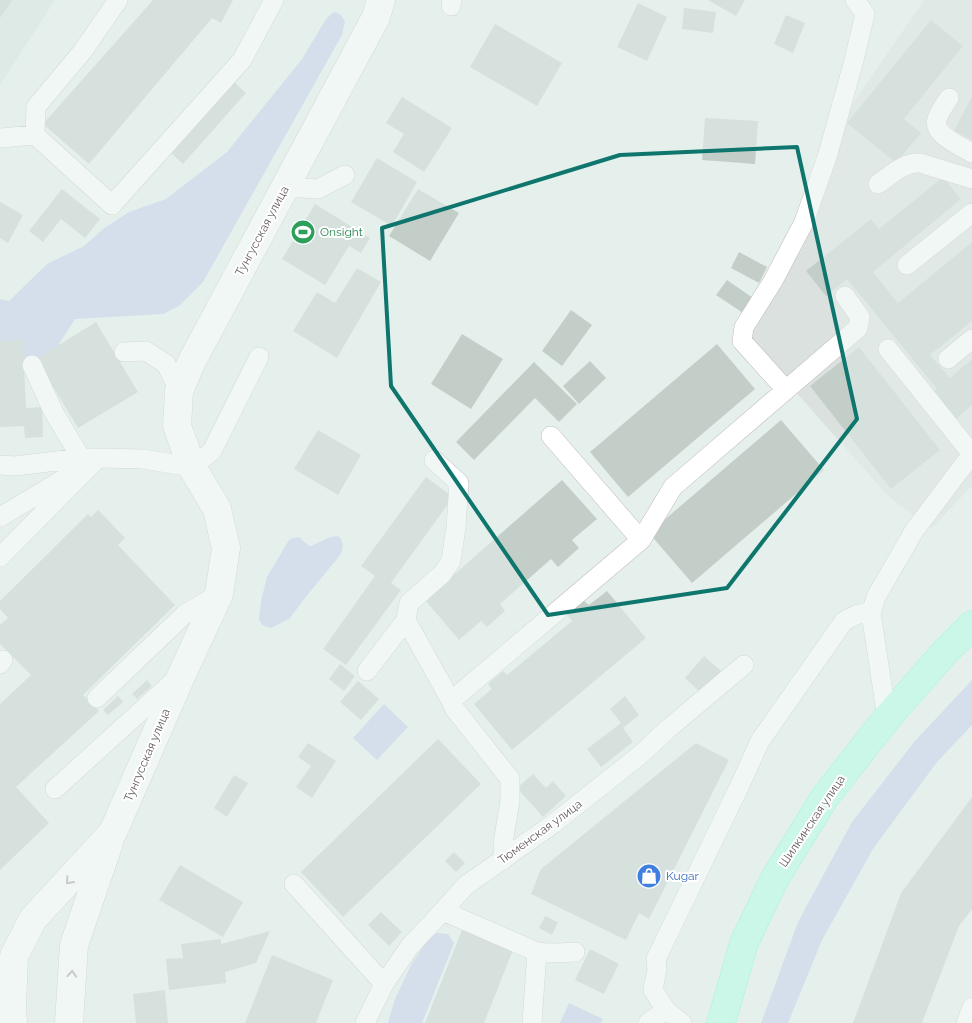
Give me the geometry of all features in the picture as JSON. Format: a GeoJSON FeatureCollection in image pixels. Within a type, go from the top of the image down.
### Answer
{"type":"FeatureCollection","features":[{"type":"Feature","properties":{"kind":"main road","name":"Тунгусская улица"},"geometry":{"type":"LineString","coordinates":[[13,1023],[14,956],[33,919],[113,832],[219,594],[226,548],[217,509],[192,467],[177,426],[179,391],[192,361],[376,16],[381,0]]}},
{"type":"Feature","properties":{"kind":"main road","name":"Шилкинская улица"},"geometry":{"type":"LineString","coordinates":[[721,1023],[744,943],[774,880],[825,797],[887,718],[972,624]]}},
{"type":"Feature","properties":{"kind":"main road"},"geometry":{"type":"LineString","coordinates":[[69,1023],[74,945],[113,832]]}},
{"type":"Feature","properties":{"kind":"lane"},"geometry":{"type":"LineString","coordinates":[[35,135],[36,107],[82,52],[118,0]]}},
{"type":"Feature","properties":{"kind":"lane"},"geometry":{"type":"LineString","coordinates":[[0,138],[35,135],[112,205],[242,60],[274,0]]}},
{"type":"Feature","properties":{"kind":"lane"},"geometry":{"type":"LineString","coordinates":[[786,390],[742,341],[744,327],[773,281],[804,222],[827,157],[853,64],[864,14],[855,0]]}},
{"type":"Feature","properties":{"kind":"lane"},"geometry":{"type":"LineString","coordinates":[[949,98],[937,119],[937,128],[943,136],[972,153]]}},
{"type":"Feature","properties":{"kind":"lane"},"geometry":{"type":"LineString","coordinates":[[878,184],[907,164],[914,163],[920,163],[972,179]]}},
{"type":"Feature","properties":{"kind":"lane"},"geometry":{"type":"LineString","coordinates":[[285,187],[318,189],[345,175]]}},
{"type":"Feature","properties":{"kind":"lane"},"geometry":{"type":"LineString","coordinates":[[907,265],[972,213]]}},
{"type":"Feature","properties":{"kind":"lane"},"geometry":{"type":"LineString","coordinates":[[451,701],[641,540],[673,487],[858,328],[860,317],[845,296]]}},
{"type":"Feature","properties":{"kind":"lane"},"geometry":{"type":"LineString","coordinates":[[948,359],[972,339]]}},
{"type":"Feature","properties":{"kind":"lane"},"geometry":{"type":"LineString","coordinates":[[887,718],[871,613],[876,597],[914,531],[972,454],[888,348]]}},
{"type":"Feature","properties":{"kind":"lane"},"geometry":{"type":"LineString","coordinates":[[124,352],[146,351],[166,364],[179,391]]}},
{"type":"Feature","properties":{"kind":"lane"},"geometry":{"type":"LineString","coordinates":[[0,465],[15,466],[90,458],[143,458],[192,467],[212,451],[259,357]]}},
{"type":"Feature","properties":{"kind":"lane"},"geometry":{"type":"LineString","coordinates":[[32,365],[53,411],[90,458]]}},
{"type":"Feature","properties":{"kind":"lane"},"geometry":{"type":"LineString","coordinates":[[551,436],[641,540]]}},
{"type":"Feature","properties":{"kind":"lane"},"geometry":{"type":"LineString","coordinates":[[0,517],[90,458]]}},
{"type":"Feature","properties":{"kind":"lane"},"geometry":{"type":"LineString","coordinates":[[0,557],[90,458]]}},
{"type":"Feature","properties":{"kind":"lane"},"geometry":{"type":"LineString","coordinates":[[367,671],[406,620],[409,603],[442,574],[451,561],[456,528],[459,484],[434,460]]}},
{"type":"Feature","properties":{"kind":"lane"},"geometry":{"type":"LineString","coordinates":[[97,698],[184,614],[219,594]]}},
{"type":"Feature","properties":{"kind":"lane"},"geometry":{"type":"LineString","coordinates":[[648,1023],[671,1018],[653,990],[657,969],[656,959],[756,748],[844,620],[858,614],[871,613]]}},
{"type":"Feature","properties":{"kind":"lane"},"geometry":{"type":"LineString","coordinates":[[406,620],[454,708],[510,779],[510,801],[503,843],[503,860]]}},
{"type":"Feature","properties":{"kind":"lane","name":"Тюменская улица"},"geometry":{"type":"LineString","coordinates":[[365,1023],[384,984],[410,946],[464,886],[553,824],[640,756],[669,728],[744,665]]}},
{"type":"Feature","properties":{"kind":"lane"},"geometry":{"type":"LineString","coordinates":[[55,789],[182,674]]}},
{"type":"Feature","properties":{"kind":"lane"},"geometry":{"type":"LineString","coordinates":[[294,884],[384,984]]}},
{"type":"Feature","properties":{"kind":"lane"},"geometry":{"type":"LineString","coordinates":[[443,910],[537,952],[548,954],[575,952]]}},
{"type":"Feature","properties":{"kind":"lane"},"geometry":{"type":"LineString","coordinates":[[532,1023],[537,952]]}},
{"type":"Feature","properties":{"kind":"lane"},"geometry":{"type":"LineString","coordinates":[[966,1023],[972,1007]]}},
{"type":"Feature","properties":{"kind":"highlighted area"},"geometry":{"type":"Polygon","coordinates":[[[797,147],[857,419],[727,588],[548,615],[391,386],[382,228],[620,155],[797,147]]]}},
{"type":"Feature","properties":{"kind":"shaded area"},"geometry":{"type":"Polygon","coordinates":[[[0,0],[55,0],[0,85],[0,0]]]}},
{"type":"Feature","properties":{"kind":"shaded area"},"geometry":{"type":"Polygon","coordinates":[[[924,0],[972,0],[972,486],[931,529],[888,496],[747,337],[844,116],[924,0]]]}},
{"type":"Feature","properties":{"kind":"shaded area"},"geometry":{"type":"Polygon","coordinates":[[[334,12],[340,14],[345,21],[342,35],[203,282],[179,306],[163,314],[75,319],[50,358],[0,365],[0,299],[9,301],[47,264],[84,246],[103,229],[129,212],[166,199],[227,152],[302,59],[326,19],[334,12]]]}},
{"type":"Feature","properties":{"kind":"shaded area"},"geometry":{"type":"Polygon","coordinates":[[[336,536],[340,537],[343,545],[341,554],[289,619],[271,628],[262,625],[259,619],[267,577],[289,540],[299,537],[311,546],[336,536]]]}},
{"type":"Feature","properties":{"kind":"shaded area"},"geometry":{"type":"Polygon","coordinates":[[[972,680],[972,725],[937,762],[873,849],[822,940],[788,1023],[761,1023],[798,922],[852,822],[914,742],[972,680]]]}},
{"type":"Feature","properties":{"kind":"shaded area"},"geometry":{"type":"Polygon","coordinates":[[[384,704],[408,727],[377,760],[353,738],[384,704]]]}},
{"type":"Feature","properties":{"kind":"shaded area"},"geometry":{"type":"Polygon","coordinates":[[[437,933],[448,934],[454,943],[422,1023],[388,1023],[395,999],[411,965],[429,937],[437,933]]]}},
{"type":"Feature","properties":{"kind":"shaded area"},"geometry":{"type":"Polygon","coordinates":[[[569,1003],[603,1019],[601,1023],[560,1023],[569,1003]]]}},
{"type":"Feature","properties":{"kind":"building"},"geometry":{"type":"Polygon","coordinates":[[[0,0],[12,0],[0,18],[0,0]]]}},
{"type":"Feature","properties":{"kind":"building"},"geometry":{"type":"Polygon","coordinates":[[[153,0],[233,0],[221,23],[212,18],[89,164],[43,124],[153,0]]]}},
{"type":"Feature","properties":{"kind":"building"},"geometry":{"type":"Polygon","coordinates":[[[708,0],[745,0],[736,16],[708,0]]]}},
{"type":"Feature","properties":{"kind":"building"},"geometry":{"type":"Polygon","coordinates":[[[638,3],[667,17],[647,61],[617,47],[638,3]]]}},
{"type":"Feature","properties":{"kind":"building"},"geometry":{"type":"Polygon","coordinates":[[[684,8],[716,12],[713,33],[682,29],[684,8]]]}},
{"type":"Feature","properties":{"kind":"building"},"geometry":{"type":"Polygon","coordinates":[[[786,15],[805,23],[793,53],[774,44],[786,15]]]}},
{"type":"Feature","properties":{"kind":"building"},"geometry":{"type":"Polygon","coordinates":[[[931,20],[963,46],[904,119],[921,133],[896,163],[847,123],[931,20]]]}},
{"type":"Feature","properties":{"kind":"building"},"geometry":{"type":"Polygon","coordinates":[[[495,24],[562,63],[537,106],[470,67],[495,24]]]}},
{"type":"Feature","properties":{"kind":"building"},"geometry":{"type":"Polygon","coordinates":[[[233,81],[246,93],[183,164],[170,152],[233,81]]]}},
{"type":"Feature","properties":{"kind":"building"},"geometry":{"type":"Polygon","coordinates":[[[972,96],[972,140],[954,131],[972,96]]]}},
{"type":"Feature","properties":{"kind":"building"},"geometry":{"type":"Polygon","coordinates":[[[402,97],[452,128],[424,172],[393,152],[404,134],[386,123],[402,97]]]}},
{"type":"Feature","properties":{"kind":"building"},"geometry":{"type":"Polygon","coordinates":[[[705,118],[758,121],[755,164],[702,160],[705,118]]]}},
{"type":"Feature","properties":{"kind":"building"},"geometry":{"type":"Polygon","coordinates":[[[377,158],[417,182],[392,226],[351,202],[377,158]]]}},
{"type":"Feature","properties":{"kind":"building"},"geometry":{"type":"Polygon","coordinates":[[[943,177],[961,199],[873,272],[898,303],[972,242],[972,321],[930,355],[950,378],[972,359],[972,405],[956,419],[934,392],[937,389],[847,279],[826,296],[806,271],[871,219],[879,229],[943,177]]]}},
{"type":"Feature","properties":{"kind":"building"},"geometry":{"type":"Polygon","coordinates":[[[62,189],[100,219],[85,238],[61,219],[43,242],[29,231],[62,189]]]}},
{"type":"Feature","properties":{"kind":"building"},"geometry":{"type":"Polygon","coordinates":[[[418,189],[459,213],[430,261],[389,236],[418,189]]]}},
{"type":"Feature","properties":{"kind":"building"},"geometry":{"type":"Polygon","coordinates":[[[0,202],[23,215],[8,243],[0,238],[0,202]]]}},
{"type":"Feature","properties":{"kind":"building"},"geometry":{"type":"Polygon","coordinates":[[[315,204],[370,238],[361,253],[349,246],[325,285],[282,259],[315,204]]]}},
{"type":"Feature","properties":{"kind":"building"},"geometry":{"type":"Polygon","coordinates":[[[739,252],[767,267],[759,283],[731,268],[739,252]]]}},
{"type":"Feature","properties":{"kind":"building"},"geometry":{"type":"Polygon","coordinates":[[[357,268],[381,282],[337,358],[293,331],[317,292],[335,303],[357,268]]]}},
{"type":"Feature","properties":{"kind":"building"},"geometry":{"type":"Polygon","coordinates":[[[727,280],[753,298],[743,313],[716,295],[727,280]]]}},
{"type":"Feature","properties":{"kind":"building"},"geometry":{"type":"Polygon","coordinates":[[[571,310],[592,325],[562,366],[542,351],[571,310]]]}},
{"type":"Feature","properties":{"kind":"building"},"geometry":{"type":"Polygon","coordinates":[[[96,322],[138,392],[78,428],[36,359],[96,322]]]}},
{"type":"Feature","properties":{"kind":"building"},"geometry":{"type":"Polygon","coordinates":[[[462,334],[503,359],[471,409],[431,384],[462,334]]]}},
{"type":"Feature","properties":{"kind":"building"},"geometry":{"type":"Polygon","coordinates":[[[23,340],[26,408],[42,407],[43,437],[25,438],[24,426],[0,427],[0,341],[23,340]]]}},
{"type":"Feature","properties":{"kind":"building"},"geometry":{"type":"Polygon","coordinates":[[[717,344],[755,389],[628,497],[590,452],[717,344]]]}},
{"type":"Feature","properties":{"kind":"building"},"geometry":{"type":"Polygon","coordinates":[[[859,347],[940,450],[891,489],[810,386],[859,347]]]}},
{"type":"Feature","properties":{"kind":"building"},"geometry":{"type":"Polygon","coordinates":[[[590,361],[606,378],[579,404],[563,386],[590,361]]]}},
{"type":"Feature","properties":{"kind":"building"},"geometry":{"type":"Polygon","coordinates":[[[534,362],[577,404],[559,422],[535,398],[474,460],[456,442],[534,362]]]}},
{"type":"Feature","properties":{"kind":"building"},"geometry":{"type":"Polygon","coordinates":[[[781,420],[824,470],[692,583],[649,533],[781,420]]]}},
{"type":"Feature","properties":{"kind":"building"},"geometry":{"type":"Polygon","coordinates":[[[318,430],[361,455],[338,495],[294,469],[318,430]]]}},
{"type":"Feature","properties":{"kind":"building"},"geometry":{"type":"Polygon","coordinates":[[[426,477],[453,497],[391,583],[401,590],[346,665],[323,649],[375,576],[361,566],[426,477]]]}},
{"type":"Feature","properties":{"kind":"building"},"geometry":{"type":"Polygon","coordinates":[[[562,480],[597,519],[572,540],[579,548],[558,567],[551,559],[500,604],[505,611],[487,627],[481,621],[459,640],[425,600],[562,480]]]}},
{"type":"Feature","properties":{"kind":"building"},"geometry":{"type":"Polygon","coordinates":[[[98,510],[125,538],[118,545],[175,605],[83,695],[99,711],[16,787],[49,823],[0,870],[0,704],[31,675],[0,644],[0,625],[8,618],[0,609],[0,601],[88,514],[91,517],[98,510]]]}},
{"type":"Feature","properties":{"kind":"building"},"geometry":{"type":"Polygon","coordinates":[[[607,591],[646,638],[512,750],[474,704],[492,689],[488,684],[503,671],[507,675],[572,621],[567,615],[576,607],[584,601],[589,605],[607,591]]]}},
{"type":"Feature","properties":{"kind":"building"},"geometry":{"type":"Polygon","coordinates":[[[704,656],[721,671],[701,693],[685,678],[704,656]]]}},
{"type":"Feature","properties":{"kind":"building"},"geometry":{"type":"Polygon","coordinates":[[[340,664],[355,676],[344,691],[329,679],[340,664]]]}},
{"type":"Feature","properties":{"kind":"building"},"geometry":{"type":"Polygon","coordinates":[[[147,680],[152,686],[137,699],[132,694],[147,680]]]}},
{"type":"Feature","properties":{"kind":"building"},"geometry":{"type":"Polygon","coordinates":[[[358,681],[379,699],[361,720],[340,702],[358,681]]]}},
{"type":"Feature","properties":{"kind":"building"},"geometry":{"type":"Polygon","coordinates":[[[118,696],[123,702],[108,715],[103,710],[118,696]]]}},
{"type":"Feature","properties":{"kind":"building"},"geometry":{"type":"Polygon","coordinates":[[[625,696],[639,715],[623,728],[633,742],[601,767],[587,749],[621,723],[610,709],[625,696]]]}},
{"type":"Feature","properties":{"kind":"building"},"geometry":{"type":"Polygon","coordinates":[[[438,739],[481,784],[343,917],[301,872],[438,739]]]}},
{"type":"Feature","properties":{"kind":"building"},"geometry":{"type":"Polygon","coordinates":[[[308,743],[336,761],[312,798],[296,787],[311,766],[298,757],[308,743]]]}},
{"type":"Feature","properties":{"kind":"building"},"geometry":{"type":"Polygon","coordinates":[[[696,743],[729,760],[649,919],[639,913],[626,940],[531,894],[541,869],[696,743]]]}},
{"type":"Feature","properties":{"kind":"building"},"geometry":{"type":"Polygon","coordinates":[[[533,774],[546,788],[553,781],[566,796],[543,817],[517,788],[533,774]]]}},
{"type":"Feature","properties":{"kind":"building"},"geometry":{"type":"Polygon","coordinates":[[[234,775],[248,783],[227,817],[214,808],[234,775]]]}},
{"type":"Feature","properties":{"kind":"building"},"geometry":{"type":"Polygon","coordinates":[[[972,797],[972,909],[959,926],[922,1023],[853,1023],[901,893],[972,797]]]}},
{"type":"Feature","properties":{"kind":"building"},"geometry":{"type":"Polygon","coordinates":[[[454,852],[465,863],[456,872],[445,861],[454,852]]]}},
{"type":"Feature","properties":{"kind":"building"},"geometry":{"type":"Polygon","coordinates":[[[180,865],[243,902],[223,937],[159,900],[180,865]]]}},
{"type":"Feature","properties":{"kind":"building"},"geometry":{"type":"Polygon","coordinates":[[[381,912],[402,932],[389,946],[368,925],[381,912]]]}},
{"type":"Feature","properties":{"kind":"building"},"geometry":{"type":"Polygon","coordinates":[[[545,916],[558,922],[552,935],[539,928],[545,916]]]}},
{"type":"Feature","properties":{"kind":"building"},"geometry":{"type":"Polygon","coordinates":[[[462,930],[513,950],[484,1023],[425,1023],[462,930]]]}},
{"type":"Feature","properties":{"kind":"building"},"geometry":{"type":"Polygon","coordinates":[[[270,931],[256,963],[225,972],[226,983],[169,990],[166,959],[183,958],[181,944],[221,939],[221,944],[270,931]]]}},
{"type":"Feature","properties":{"kind":"building"},"geometry":{"type":"Polygon","coordinates":[[[590,949],[619,964],[604,994],[575,980],[590,949]]]}},
{"type":"Feature","properties":{"kind":"building"},"geometry":{"type":"Polygon","coordinates":[[[272,955],[333,980],[316,1023],[245,1023],[272,955]]]}},
{"type":"Feature","properties":{"kind":"building"},"geometry":{"type":"Polygon","coordinates":[[[165,990],[168,1023],[136,1023],[133,994],[165,990]]]}},
{"type":"Feature","properties":{"kind":"place","name":"Onsight"},"geometry":{"type":"Point","coordinates":[303,232]}},
{"type":"Feature","properties":{"kind":"place","name":"Kugar"},"geometry":{"type":"Point","coordinates":[649,876]}}]}
